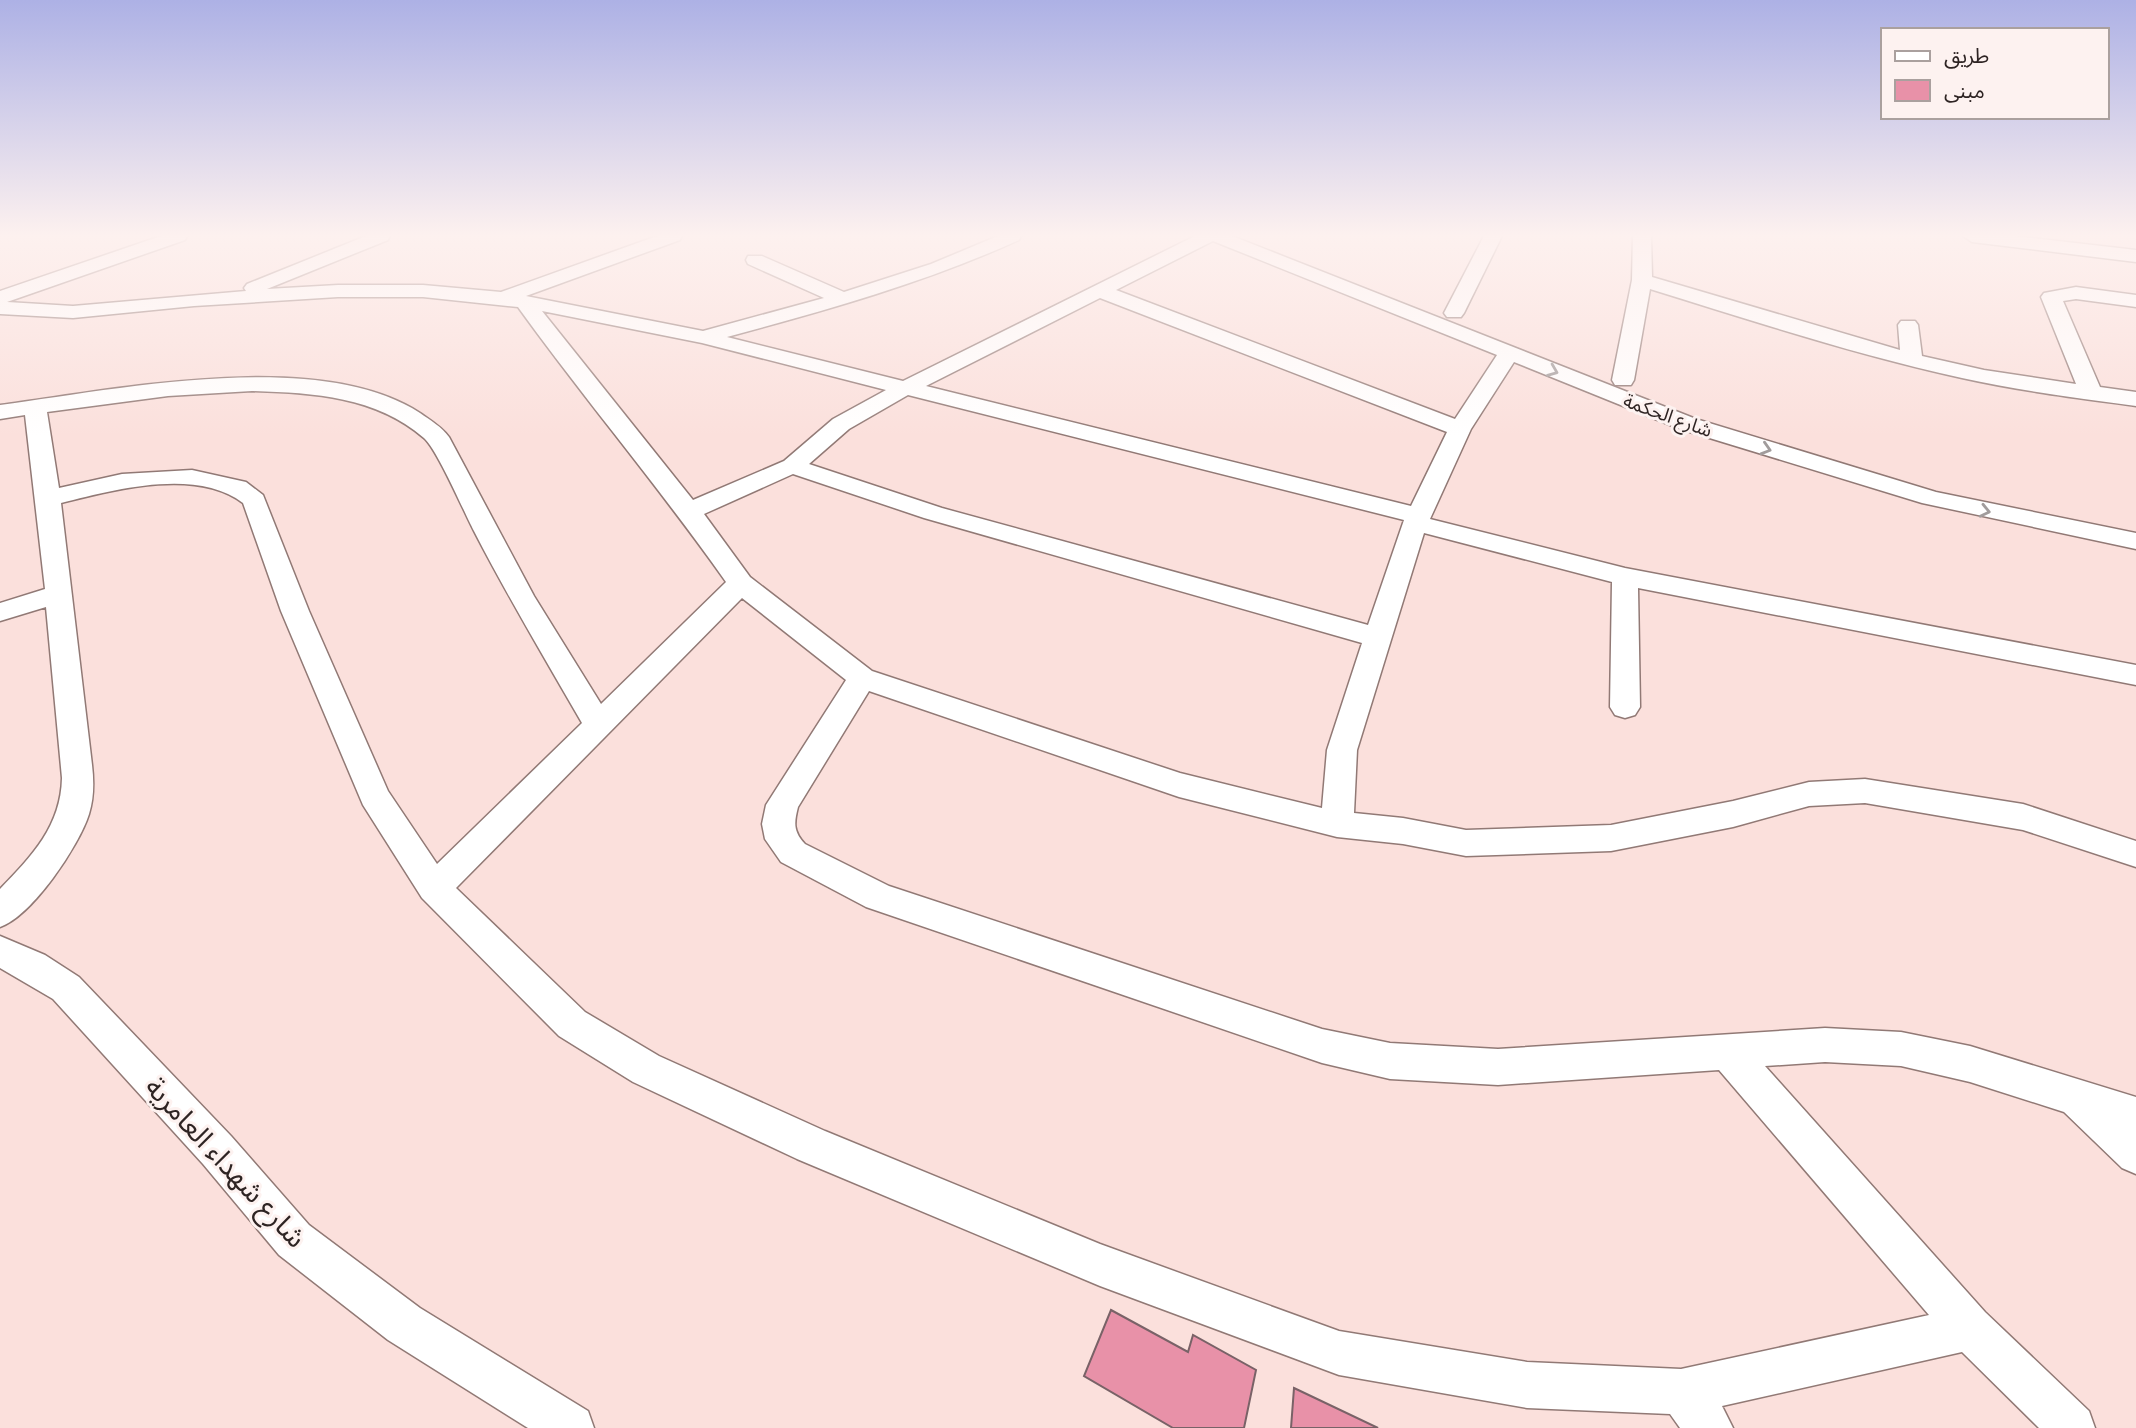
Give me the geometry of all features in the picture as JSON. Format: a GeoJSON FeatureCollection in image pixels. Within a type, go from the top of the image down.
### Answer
{"type":"FeatureCollection","features":[{"type":"Feature","properties":{"kind":"street"},"geometry":{"type":"LineString","coordinates":[[0,308],[73,312],[174,303]]}},
{"type":"Feature","properties":{"kind":"street"},"geometry":{"type":"LineString","coordinates":[[517,303],[563,354],[688,511],[741,583],[862,678],[1179,785],[1337,824],[1404,831],[1466,843],[1611,838],[1733,814],[1809,794],[1865,791],[2023,817],[2136,854]]}},
{"type":"Feature","properties":{"kind":"street"},"geometry":{"type":"LineString","coordinates":[[528,303],[702,337],[907,387],[1625,577],[2136,675]]}},
{"type":"Feature","properties":{"kind":"street"},"geometry":{"type":"LineString","coordinates":[[702,337],[835,303]]}},
{"type":"Feature","properties":{"kind":"street"},"geometry":{"type":"LineString","coordinates":[[688,511],[792,466],[841,424],[1072,303]]}},
{"type":"Feature","properties":{"kind":"street"},"geometry":{"type":"LineString","coordinates":[[1130,303],[1460,429]]}},
{"type":"Feature","properties":{"kind":"street","name":"شارع الحكمة"},"geometry":{"type":"LineString","coordinates":[[1381,303],[1688,424],[1867,481],[2001,514],[2136,541]]}},
{"type":"Feature","properties":{"kind":"street","name":"شارع الحكمة"},"geometry":{"type":"LineString","coordinates":[[1428,303],[1698,409],[1867,462],[2005,497],[2136,522]]}},
{"type":"Feature","properties":{"kind":"street"},"geometry":{"type":"LineString","coordinates":[[1454,313],[1459,303]]}},
{"type":"Feature","properties":{"kind":"street"},"geometry":{"type":"LineString","coordinates":[[1623,380],[1638,303]]}},
{"type":"Feature","properties":{"kind":"street"},"geometry":{"type":"LineString","coordinates":[[1714,303],[1912,360],[1965,372],[2136,399]]}},
{"type":"Feature","properties":{"kind":"street"},"geometry":{"type":"LineString","coordinates":[[2053,303],[2091,393]]}},
{"type":"Feature","properties":{"kind":"street"},"geometry":{"type":"LineString","coordinates":[[1908,325],[1912,360]]}},
{"type":"Feature","properties":{"kind":"street"},"geometry":{"type":"LineString","coordinates":[[1337,824],[1342,750],[1416,520],[1460,429],[1508,354]]}},
{"type":"Feature","properties":{"kind":"street"},"geometry":{"type":"LineString","coordinates":[[0,412],[162,391],[282,383],[361,396],[391,405],[437,437],[521,596],[597,723]]}},
{"type":"Feature","properties":{"kind":"street"},"geometry":{"type":"LineString","coordinates":[[0,912],[45,863],[63,837],[73,815],[79,790],[49,498],[35,408]]}},
{"type":"Feature","properties":{"kind":"street"},"geometry":{"type":"LineString","coordinates":[[792,466],[933,513],[1380,638]]}},
{"type":"Feature","properties":{"kind":"street"},"geometry":{"type":"LineString","coordinates":[[49,498],[122,481],[192,477],[237,488],[254,500],[300,623],[373,796],[433,888],[572,1024],[646,1069],[811,1145],[1100,1265],[1339,1353],[1527,1385],[1681,1392],[1969,1328]]}},
{"type":"Feature","properties":{"kind":"street"},"geometry":{"type":"LineString","coordinates":[[1625,577],[1625,707]]}},
{"type":"Feature","properties":{"kind":"street"},"geometry":{"type":"LineString","coordinates":[[433,888],[741,583]]}},
{"type":"Feature","properties":{"kind":"street"},"geometry":{"type":"LineString","coordinates":[[0,612],[60,594]]}},
{"type":"Feature","properties":{"kind":"street"},"geometry":{"type":"LineString","coordinates":[[862,678],[782,805],[778,824],[780,839],[793,853],[878,897],[1322,1046],[1390,1061],[1498,1067],[1825,1045],[1900,1049],[1970,1064],[2136,1116]]}},
{"type":"Feature","properties":{"kind":"street","name":"شارع شهداء العامرية"},"geometry":{"type":"LineString","coordinates":[[0,951],[32,966],[66,988],[217,1150],[294,1240],[404,1324],[571,1428]]}},
{"type":"Feature","properties":{"kind":"street"},"geometry":{"type":"LineString","coordinates":[[1727,1051],[1969,1328],[2072,1428]]}},
{"type":"Feature","properties":{"kind":"street"},"geometry":{"type":"LineString","coordinates":[[2072,1096],[2136,1154]]}},
{"type":"Feature","properties":{"kind":"street"},"geometry":{"type":"LineString","coordinates":[[1681,1392],[1710,1428]]}},
{"type":"Feature","properties":{"kind":"building"},"geometry":{"type":"Polygon","coordinates":[[[1111,1310],[1188,1352],[1193,1335],[1256,1370],[1244,1428],[1173,1428],[1084,1376],[1111,1310]]]}},
{"type":"Feature","properties":{"kind":"building"},"geometry":{"type":"Polygon","coordinates":[[[1294,1388],[1378,1428],[1291,1428],[1294,1388]]]}}]}
